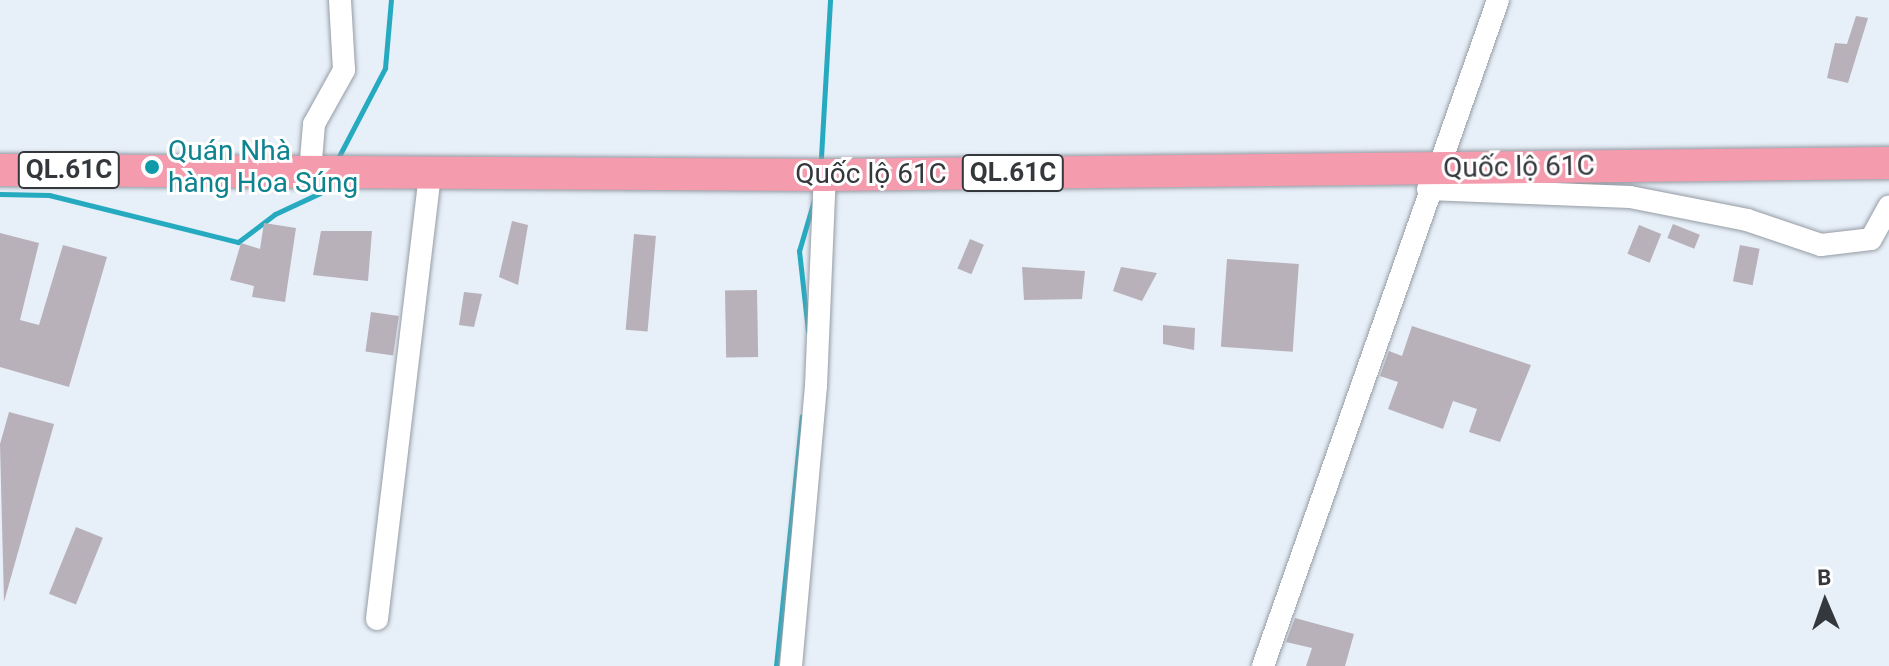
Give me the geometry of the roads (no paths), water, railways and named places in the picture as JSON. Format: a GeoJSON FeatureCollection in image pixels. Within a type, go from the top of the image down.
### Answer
{"type":"FeatureCollection","features":[{"type":"Feature","properties":{"kind":"highway","name":"Quốc lộ 61C"},"geometry":{"type":"LineString","coordinates":[[0,170],[1434,179],[1789,164],[1889,163]]}},
{"type":"Feature","properties":{"kind":"street"},"geometry":{"type":"LineString","coordinates":[[310,172],[314,124],[344,70],[340,0]]}},
{"type":"Feature","properties":{"kind":"street"},"geometry":{"type":"LineString","coordinates":[[1263,666],[1498,0]]}},
{"type":"Feature","properties":{"kind":"street"},"geometry":{"type":"LineString","coordinates":[[377,619],[430,172]]}},
{"type":"Feature","properties":{"kind":"street"},"geometry":{"type":"LineString","coordinates":[[791,666],[816,386],[825,175]]}},
{"type":"Feature","properties":{"kind":"street"},"geometry":{"type":"LineString","coordinates":[[1434,179],[1630,197],[1747,220],[1821,245],[1871,239],[1889,207]]}},
{"type":"Feature","properties":{"kind":"waterway"},"geometry":{"type":"LineString","coordinates":[[337,160],[385,68],[391,0]]}},
{"type":"Feature","properties":{"kind":"waterway"},"geometry":{"type":"LineString","coordinates":[[821,157],[830,0]]}},
{"type":"Feature","properties":{"kind":"waterway"},"geometry":{"type":"LineString","coordinates":[[0,194],[49,195],[238,242],[275,214],[320,193]]}},
{"type":"Feature","properties":{"kind":"waterway"},"geometry":{"type":"LineString","coordinates":[[808,331],[799,251],[814,200]]}},
{"type":"Feature","properties":{"kind":"waterway"},"geometry":{"type":"LineString","coordinates":[[776,666],[802,416]]}},
{"type":"Feature","properties":{"kind":"place","name":"Quán Nhà hàng Hoa Súng"},"geometry":{"type":"Point","coordinates":[152,167]}}]}
